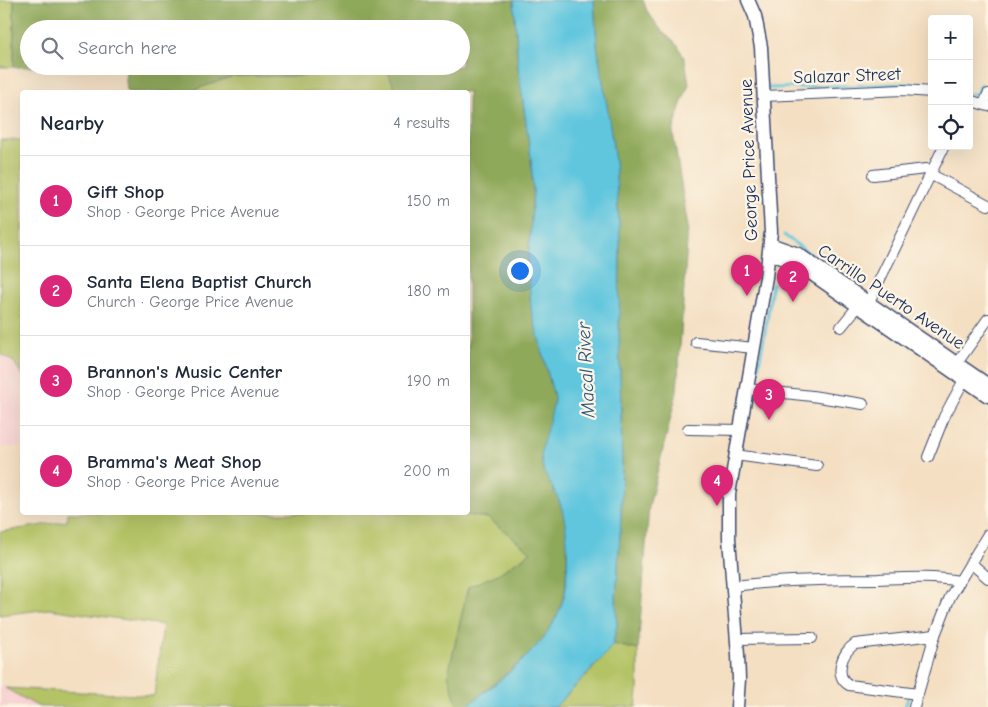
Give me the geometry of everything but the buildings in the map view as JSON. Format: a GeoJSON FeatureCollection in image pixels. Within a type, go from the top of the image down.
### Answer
{"type":"FeatureCollection","features":[{"type":"Feature","properties":{"kind":"main road","name":"George Price Avenue"},"geometry":{"type":"LineString","coordinates":[[737,707],[739,678],[728,512],[729,494],[770,249],[771,218],[759,32],[748,0]]}},
{"type":"Feature","properties":{"kind":"main road","name":"Carrillo Puerto Avenue"},"geometry":{"type":"LineString","coordinates":[[770,249],[798,254],[964,380],[988,396]]}},
{"type":"Feature","properties":{"kind":"main road","name":"Carrillo Puerto Avenue"},"geometry":{"type":"LineString","coordinates":[[863,304],[957,363],[988,385]]}},
{"type":"Feature","properties":{"kind":"street","name":"Salazar Street"},"geometry":{"type":"LineString","coordinates":[[764,96],[903,90],[928,92]]}},
{"type":"Feature","properties":{"kind":"street"},"geometry":{"type":"LineString","coordinates":[[973,100],[987,101]]}},
{"type":"Feature","properties":{"kind":"street"},"geometry":{"type":"LineString","coordinates":[[841,328],[863,304],[942,150]]}},
{"type":"Feature","properties":{"kind":"street"},"geometry":{"type":"LineString","coordinates":[[873,175],[926,169],[988,205]]}},
{"type":"Feature","properties":{"kind":"street"},"geometry":{"type":"LineString","coordinates":[[957,363],[988,319]]}},
{"type":"Feature","properties":{"kind":"street"},"geometry":{"type":"LineString","coordinates":[[696,342],[754,348]]}},
{"type":"Feature","properties":{"kind":"street"},"geometry":{"type":"LineString","coordinates":[[928,457],[944,417],[964,380]]}},
{"type":"Feature","properties":{"kind":"street"},"geometry":{"type":"LineString","coordinates":[[747,389],[863,404]]}},
{"type":"Feature","properties":{"kind":"street"},"geometry":{"type":"LineString","coordinates":[[688,429],[740,430]]}},
{"type":"Feature","properties":{"kind":"street"},"geometry":{"type":"LineString","coordinates":[[735,455],[817,466]]}},
{"type":"Feature","properties":{"kind":"street"},"geometry":{"type":"LineString","coordinates":[[914,707],[935,635],[950,597],[988,534]]}},
{"type":"Feature","properties":{"kind":"street"},"geometry":{"type":"LineString","coordinates":[[970,563],[988,578]]}},
{"type":"Feature","properties":{"kind":"street"},"geometry":{"type":"LineString","coordinates":[[733,586],[832,580],[931,578],[959,581]]}},
{"type":"Feature","properties":{"kind":"street"},"geometry":{"type":"LineString","coordinates":[[918,694],[849,685],[841,677],[842,661],[855,644],[935,635]]}},
{"type":"Feature","properties":{"kind":"street"},"geometry":{"type":"LineString","coordinates":[[737,639],[812,638]]}},
{"type":"Feature","properties":{"kind":"shaded area"},"geometry":{"type":"Polygon","coordinates":[[[0,354],[14,362],[20,372],[20,446],[0,448],[0,354]]]}},
{"type":"Feature","properties":{"kind":"shaded area"},"geometry":{"type":"Polygon","coordinates":[[[0,685],[5,688],[39,707],[0,707],[0,685]]]}},
{"type":"Feature","properties":{"kind":"green space"},"geometry":{"type":"Polygon","coordinates":[[[0,0],[14,0],[14,67],[0,67],[0,0]]]}},
{"type":"Feature","properties":{"kind":"green space"},"geometry":{"type":"Polygon","coordinates":[[[14,0],[514,0],[518,67],[531,158],[533,191],[528,264],[531,309],[554,397],[542,465],[561,502],[567,528],[565,591],[559,612],[547,633],[530,654],[466,707],[458,707],[448,675],[468,587],[498,574],[531,552],[488,518],[465,515],[470,515],[470,90],[395,90],[389,75],[470,75],[470,20],[20,20],[20,67],[14,67],[14,0]]]}},
{"type":"Feature","properties":{"kind":"green space"},"geometry":{"type":"Polygon","coordinates":[[[594,0],[643,0],[647,11],[661,30],[678,46],[685,60],[689,84],[673,133],[688,227],[677,392],[649,506],[638,650],[613,644],[617,625],[616,598],[621,517],[620,242],[615,162],[597,46],[594,0]]]}},
{"type":"Feature","properties":{"kind":"green space"},"geometry":{"type":"Polygon","coordinates":[[[126,75],[314,75],[234,76],[194,90],[127,90],[126,75]]]}},
{"type":"Feature","properties":{"kind":"green space"},"geometry":{"type":"Polygon","coordinates":[[[390,75],[395,90],[194,90],[233,76],[390,75]]]}},
{"type":"Feature","properties":{"kind":"green space"},"geometry":{"type":"Polygon","coordinates":[[[0,140],[20,140],[20,372],[14,362],[0,354],[0,140]]]}},
{"type":"Feature","properties":{"kind":"green space"},"geometry":{"type":"Polygon","coordinates":[[[68,515],[465,515],[488,518],[531,552],[498,574],[468,587],[448,675],[458,707],[39,707],[5,688],[154,696],[163,625],[49,609],[0,615],[0,532],[67,521],[68,515]]]}},
{"type":"Feature","properties":{"kind":"green space"},"geometry":{"type":"Polygon","coordinates":[[[613,644],[638,650],[636,707],[555,707],[589,673],[613,644]]]}},
{"type":"Feature","properties":{"kind":"water","name":"Macal River"},"geometry":{"type":"Polygon","coordinates":[[[514,0],[594,0],[597,46],[615,162],[620,242],[619,331],[622,458],[621,517],[616,598],[617,625],[613,644],[604,656],[555,707],[466,707],[512,670],[539,643],[559,611],[566,583],[567,548],[564,520],[559,500],[544,470],[541,457],[554,397],[531,309],[528,264],[533,191],[531,158],[518,67],[514,0]]]}},
{"type":"Feature","properties":{"kind":"waterway"},"geometry":{"type":"LineString","coordinates":[[768,88],[910,84],[925,87]]}},
{"type":"Feature","properties":{"kind":"waterway"},"geometry":{"type":"LineString","coordinates":[[973,94],[977,94],[981,84]]}},
{"type":"Feature","properties":{"kind":"waterway"},"geometry":{"type":"LineString","coordinates":[[784,235],[823,264]]}},
{"type":"Feature","properties":{"kind":"waterway"},"geometry":{"type":"LineString","coordinates":[[756,381],[772,284]]}},
{"type":"Feature","properties":{"kind":"waterway"},"geometry":{"type":"LineString","coordinates":[[905,707],[909,696]]}},
{"type":"Feature","properties":{"kind":"place","name":"Gift Shop"},"geometry":{"type":"Point","coordinates":[747,296]}},
{"type":"Feature","properties":{"kind":"place","name":"Santa Elena Baptist Church"},"geometry":{"type":"Point","coordinates":[793,302]}},
{"type":"Feature","properties":{"kind":"place","name":"Brannon's Music Center"},"geometry":{"type":"Point","coordinates":[769,420]}},
{"type":"Feature","properties":{"kind":"place","name":"Bramma's Meat Shop"},"geometry":{"type":"Point","coordinates":[717,506]}}]}
